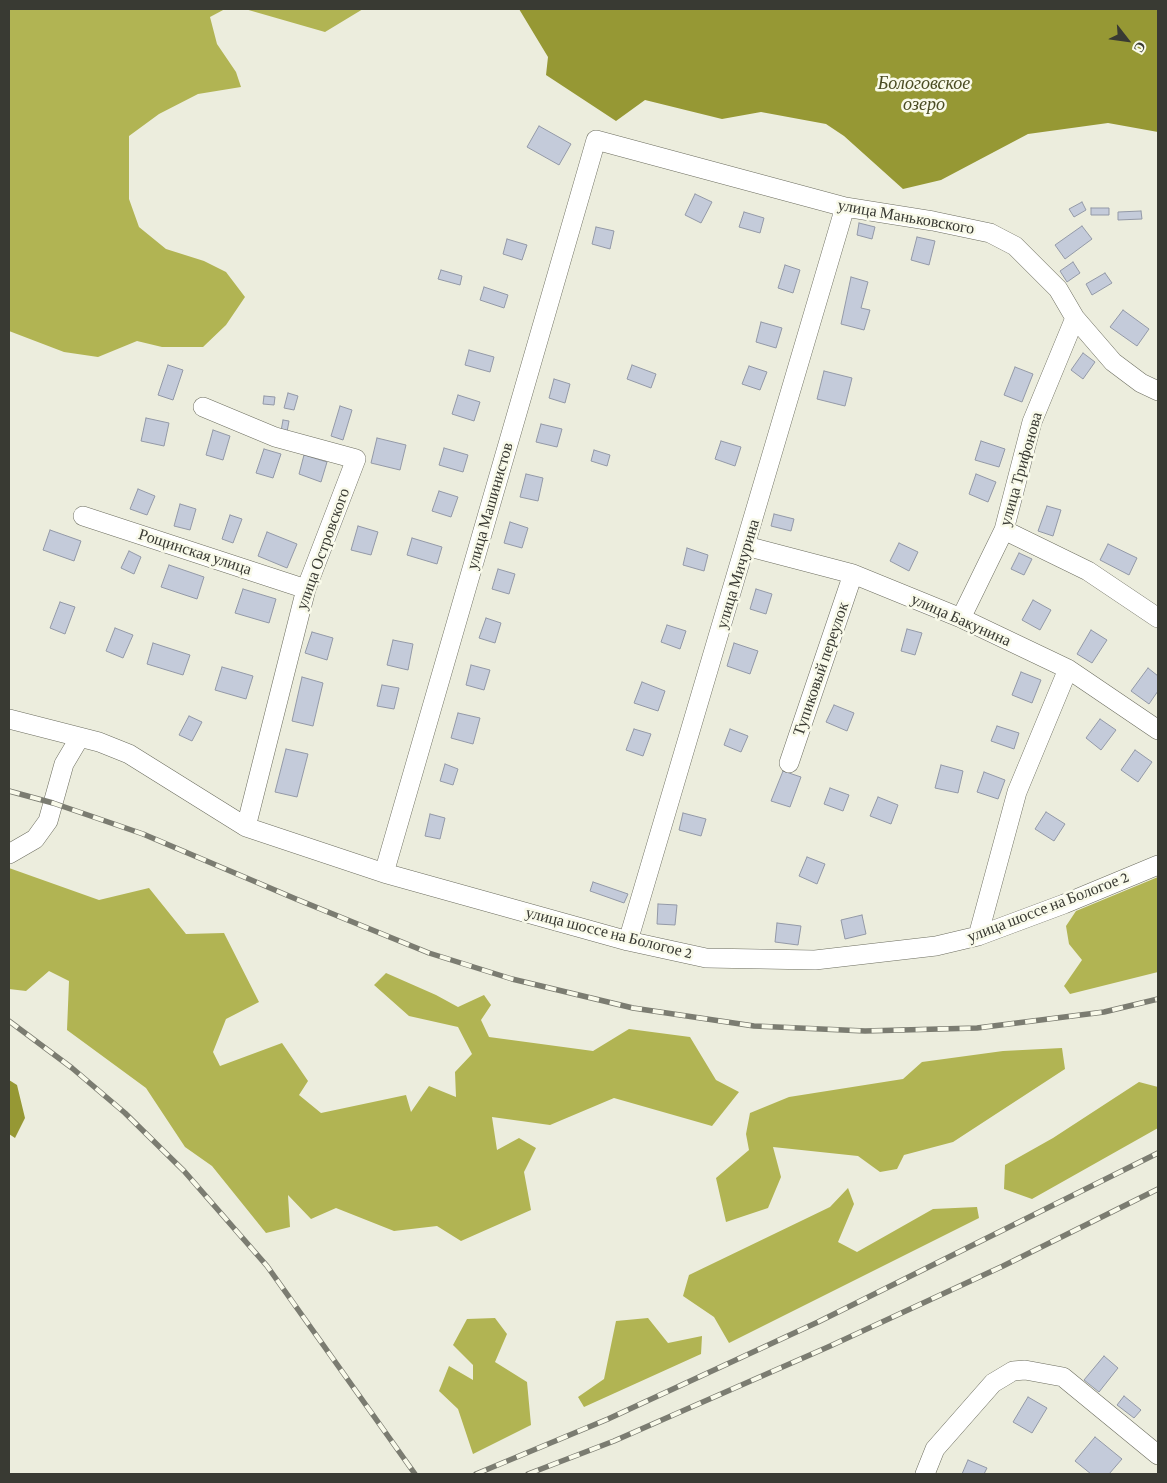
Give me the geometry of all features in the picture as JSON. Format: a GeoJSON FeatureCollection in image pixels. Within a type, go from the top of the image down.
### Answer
{"type":"FeatureCollection","features":[{"type":"Feature","properties":{"kind":"street","name":"улица Маньковского"},"geometry":{"type":"LineString","coordinates":[[596,140],[845,207],[933,221],[990,233],[1015,246],[1058,289],[1075,318],[1112,362],[1141,383],[1158,391]]}},
{"type":"Feature","properties":{"kind":"street","name":"улица Машинистов"},"geometry":{"type":"LineString","coordinates":[[384,873],[596,140]]}},
{"type":"Feature","properties":{"kind":"street","name":"улица Мичурина"},"geometry":{"type":"LineString","coordinates":[[628,941],[845,207]]}},
{"type":"Feature","properties":{"kind":"street","name":"улица Трифонова"},"geometry":{"type":"LineString","coordinates":[[961,618],[1004,530],[1032,422],[1075,318]]}},
{"type":"Feature","properties":{"kind":"street","name":"улица Островского"},"geometry":{"type":"LineString","coordinates":[[203,407],[275,437],[356,459],[306,589],[246,827]]}},
{"type":"Feature","properties":{"kind":"street","name":"Рощинская улица"},"geometry":{"type":"LineString","coordinates":[[83,516],[306,589]]}},
{"type":"Feature","properties":{"kind":"street"},"geometry":{"type":"LineString","coordinates":[[1004,530],[1088,571],[1158,618]]}},
{"type":"Feature","properties":{"kind":"street","name":"улица Бакунина"},"geometry":{"type":"LineString","coordinates":[[746,546],[853,574],[961,618],[1068,669],[1158,730]]}},
{"type":"Feature","properties":{"kind":"street","name":"Тупиковый переулок"},"geometry":{"type":"LineString","coordinates":[[789,763],[853,574]]}},
{"type":"Feature","properties":{"kind":"street"},"geometry":{"type":"LineString","coordinates":[[978,936],[1017,792],[1068,669]]}},
{"type":"Feature","properties":{"kind":"street","name":"улица шоссе на Бологое 2"},"geometry":{"type":"LineString","coordinates":[[9,719],[80,736],[129,754],[246,827],[384,873],[628,941],[706,958],[815,960],[899,952],[978,936],[1064,904],[1158,865]]}},
{"type":"Feature","properties":{"kind":"street"},"geometry":{"type":"LineString","coordinates":[[9,854],[35,839],[48,821],[64,764],[80,736]]}},
{"type":"Feature","properties":{"kind":"street"},"geometry":{"type":"LineString","coordinates":[[925,1474],[935,1449],[993,1383],[1013,1372],[1026,1370],[1063,1377],[1158,1455]]}},
{"type":"Feature","properties":{"kind":"shaded area"},"geometry":{"type":"Polygon","coordinates":[[[9,9],[225,9],[210,17],[217,44],[236,72],[241,87],[198,94],[159,114],[129,136],[129,199],[139,227],[166,249],[204,261],[226,272],[245,297],[226,325],[203,347],[162,347],[137,341],[98,357],[64,352],[9,331],[9,9]]]}},
{"type":"Feature","properties":{"kind":"shaded area"},"geometry":{"type":"Polygon","coordinates":[[[245,9],[363,9],[325,32],[245,9]]]}},
{"type":"Feature","properties":{"kind":"shaded area"},"geometry":{"type":"Polygon","coordinates":[[[9,868],[99,900],[149,888],[186,934],[224,933],[259,1002],[226,1019],[213,1052],[220,1066],[282,1043],[308,1081],[299,1095],[321,1113],[406,1095],[411,1112],[429,1086],[456,1097],[455,1072],[472,1054],[458,1027],[409,1016],[374,985],[386,973],[458,1007],[484,995],[491,1005],[481,1020],[489,1037],[593,1051],[629,1029],[690,1037],[716,1080],[739,1092],[712,1126],[614,1098],[550,1125],[492,1117],[497,1150],[519,1138],[536,1148],[524,1172],[531,1210],[461,1241],[437,1226],[394,1231],[336,1208],[311,1219],[288,1195],[290,1227],[266,1233],[212,1166],[185,1147],[146,1088],[67,1030],[69,981],[49,971],[26,991],[9,989],[9,868]]]}},
{"type":"Feature","properties":{"kind":"shaded area"},"geometry":{"type":"Polygon","coordinates":[[[1158,877],[1158,972],[1070,994],[1064,986],[1082,960],[1069,944],[1066,926],[1076,911],[1158,877]]]}},
{"type":"Feature","properties":{"kind":"shaded area"},"geometry":{"type":"Polygon","coordinates":[[[1062,1048],[1065,1069],[953,1142],[904,1155],[897,1169],[880,1172],[858,1156],[773,1147],[781,1177],[768,1208],[726,1222],[716,1178],[749,1150],[746,1134],[750,1113],[789,1097],[903,1079],[922,1062],[1003,1051],[1062,1048]]]}},
{"type":"Feature","properties":{"kind":"shaded area"},"geometry":{"type":"Polygon","coordinates":[[[1139,1082],[1158,1087],[1158,1128],[1032,1199],[1004,1189],[1005,1165],[1053,1138],[1139,1082]]]}},
{"type":"Feature","properties":{"kind":"shaded area"},"geometry":{"type":"Polygon","coordinates":[[[848,1188],[854,1204],[838,1242],[857,1252],[933,1209],[977,1207],[979,1218],[729,1343],[714,1317],[683,1296],[689,1275],[830,1207],[848,1188]]]}},
{"type":"Feature","properties":{"kind":"shaded area"},"geometry":{"type":"Polygon","coordinates":[[[495,1318],[507,1334],[495,1362],[527,1382],[531,1425],[473,1454],[458,1409],[439,1391],[449,1366],[473,1380],[473,1365],[453,1345],[467,1319],[495,1318]]]}},
{"type":"Feature","properties":{"kind":"shaded area"},"geometry":{"type":"Polygon","coordinates":[[[648,1318],[668,1343],[702,1336],[701,1354],[584,1407],[578,1397],[604,1379],[616,1321],[648,1318]]]}},
{"type":"Feature","properties":{"kind":"water","name":"Бологовское озеро"},"geometry":{"type":"Polygon","coordinates":[[[519,9],[1158,9],[1158,132],[1108,123],[1028,134],[941,180],[903,189],[844,136],[826,124],[761,112],[722,119],[645,100],[616,121],[546,75],[548,57],[519,9]]]}},
{"type":"Feature","properties":{"kind":"water"},"geometry":{"type":"Polygon","coordinates":[[[9,1080],[17,1085],[25,1118],[15,1138],[9,1134],[9,1080]]]}},
{"type":"Feature","properties":{"kind":"building"},"geometry":{"type":"Polygon","coordinates":[[[539,126],[571,144],[559,165],[527,147],[539,126]]]}},
{"type":"Feature","properties":{"kind":"building"},"geometry":{"type":"Polygon","coordinates":[[[695,194],[712,202],[701,223],[685,215],[695,194]]]}},
{"type":"Feature","properties":{"kind":"building"},"geometry":{"type":"Polygon","coordinates":[[[1082,202],[1086,210],[1074,217],[1069,209],[1082,202]]]}},
{"type":"Feature","properties":{"kind":"building"},"geometry":{"type":"Polygon","coordinates":[[[1091,208],[1109,208],[1109,215],[1091,215],[1091,208]]]}},
{"type":"Feature","properties":{"kind":"building"},"geometry":{"type":"Polygon","coordinates":[[[1141,211],[1142,219],[1118,220],[1118,212],[1141,211]]]}},
{"type":"Feature","properties":{"kind":"building"},"geometry":{"type":"Polygon","coordinates":[[[744,212],[764,218],[760,233],[739,227],[744,212]]]}},
{"type":"Feature","properties":{"kind":"building"},"geometry":{"type":"Polygon","coordinates":[[[859,223],[875,227],[872,239],[857,235],[859,223]]]}},
{"type":"Feature","properties":{"kind":"building"},"geometry":{"type":"Polygon","coordinates":[[[1082,226],[1092,239],[1065,259],[1055,245],[1082,226]]]}},
{"type":"Feature","properties":{"kind":"building"},"geometry":{"type":"Polygon","coordinates":[[[596,227],[614,231],[610,249],[592,244],[596,227]]]}},
{"type":"Feature","properties":{"kind":"building"},"geometry":{"type":"Polygon","coordinates":[[[917,237],[935,241],[929,265],[911,260],[917,237]]]}},
{"type":"Feature","properties":{"kind":"building"},"geometry":{"type":"Polygon","coordinates":[[[507,239],[527,245],[522,260],[503,254],[507,239]]]}},
{"type":"Feature","properties":{"kind":"building"},"geometry":{"type":"Polygon","coordinates":[[[1073,262],[1080,273],[1067,282],[1060,271],[1073,262]]]}},
{"type":"Feature","properties":{"kind":"building"},"geometry":{"type":"Polygon","coordinates":[[[785,265],[800,270],[793,293],[778,288],[785,265]]]}},
{"type":"Feature","properties":{"kind":"building"},"geometry":{"type":"Polygon","coordinates":[[[441,270],[462,276],[460,285],[438,279],[441,270]]]}},
{"type":"Feature","properties":{"kind":"building"},"geometry":{"type":"Polygon","coordinates":[[[1105,273],[1112,283],[1092,295],[1086,284],[1105,273]]]}},
{"type":"Feature","properties":{"kind":"building"},"geometry":{"type":"Polygon","coordinates":[[[851,277],[868,282],[861,308],[870,310],[864,330],[841,324],[851,277]]]}},
{"type":"Feature","properties":{"kind":"building"},"geometry":{"type":"Polygon","coordinates":[[[484,287],[508,295],[504,308],[480,300],[484,287]]]}},
{"type":"Feature","properties":{"kind":"building"},"geometry":{"type":"Polygon","coordinates":[[[1123,310],[1149,329],[1137,346],[1110,327],[1123,310]]]}},
{"type":"Feature","properties":{"kind":"building"},"geometry":{"type":"Polygon","coordinates":[[[761,322],[782,328],[776,348],[756,342],[761,322]]]}},
{"type":"Feature","properties":{"kind":"building"},"geometry":{"type":"Polygon","coordinates":[[[469,350],[494,357],[490,372],[465,365],[469,350]]]}},
{"type":"Feature","properties":{"kind":"building"},"geometry":{"type":"Polygon","coordinates":[[[1083,353],[1095,362],[1083,379],[1071,370],[1083,353]]]}},
{"type":"Feature","properties":{"kind":"building"},"geometry":{"type":"Polygon","coordinates":[[[168,365],[183,370],[173,400],[158,395],[168,365]]]}},
{"type":"Feature","properties":{"kind":"building"},"geometry":{"type":"Polygon","coordinates":[[[632,365],[656,374],[651,388],[627,379],[632,365]]]}},
{"type":"Feature","properties":{"kind":"building"},"geometry":{"type":"Polygon","coordinates":[[[749,366],[767,372],[760,390],[742,384],[749,366]]]}},
{"type":"Feature","properties":{"kind":"building"},"geometry":{"type":"Polygon","coordinates":[[[1015,367],[1033,374],[1022,402],[1004,395],[1015,367]]]}},
{"type":"Feature","properties":{"kind":"building"},"geometry":{"type":"Polygon","coordinates":[[[824,371],[852,378],[845,406],[817,399],[824,371]]]}},
{"type":"Feature","properties":{"kind":"building"},"geometry":{"type":"Polygon","coordinates":[[[554,379],[570,384],[565,403],[549,398],[554,379]]]}},
{"type":"Feature","properties":{"kind":"building"},"geometry":{"type":"Polygon","coordinates":[[[288,393],[298,396],[294,410],[284,408],[288,393]]]}},
{"type":"Feature","properties":{"kind":"building"},"geometry":{"type":"Polygon","coordinates":[[[458,395],[480,402],[474,421],[452,414],[458,395]]]}},
{"type":"Feature","properties":{"kind":"building"},"geometry":{"type":"Polygon","coordinates":[[[264,396],[275,397],[274,405],[263,404],[264,396]]]}},
{"type":"Feature","properties":{"kind":"building"},"geometry":{"type":"Polygon","coordinates":[[[340,406],[352,410],[343,440],[331,436],[340,406]]]}},
{"type":"Feature","properties":{"kind":"building"},"geometry":{"type":"Polygon","coordinates":[[[146,418],[169,423],[164,446],[141,441],[146,418]]]}},
{"type":"Feature","properties":{"kind":"building"},"geometry":{"type":"Polygon","coordinates":[[[283,420],[289,421],[287,432],[281,431],[283,420]]]}},
{"type":"Feature","properties":{"kind":"building"},"geometry":{"type":"Polygon","coordinates":[[[541,424],[562,429],[557,447],[536,442],[541,424]]]}},
{"type":"Feature","properties":{"kind":"building"},"geometry":{"type":"Polygon","coordinates":[[[213,430],[230,436],[223,460],[206,455],[213,430]]]}},
{"type":"Feature","properties":{"kind":"building"},"geometry":{"type":"Polygon","coordinates":[[[377,438],[406,445],[400,470],[371,463],[377,438]]]}},
{"type":"Feature","properties":{"kind":"building"},"geometry":{"type":"Polygon","coordinates":[[[721,441],[741,447],[735,466],[715,459],[721,441]]]}},
{"type":"Feature","properties":{"kind":"building"},"geometry":{"type":"Polygon","coordinates":[[[981,441],[1005,449],[999,467],[975,460],[981,441]]]}},
{"type":"Feature","properties":{"kind":"building"},"geometry":{"type":"Polygon","coordinates":[[[444,448],[468,455],[463,472],[439,465],[444,448]]]}},
{"type":"Feature","properties":{"kind":"building"},"geometry":{"type":"Polygon","coordinates":[[[264,449],[281,454],[273,478],[256,473],[264,449]]]}},
{"type":"Feature","properties":{"kind":"building"},"geometry":{"type":"Polygon","coordinates":[[[594,450],[610,455],[607,466],[591,461],[594,450]]]}},
{"type":"Feature","properties":{"kind":"building"},"geometry":{"type":"Polygon","coordinates":[[[304,455],[327,462],[321,482],[299,474],[304,455]]]}},
{"type":"Feature","properties":{"kind":"building"},"geometry":{"type":"Polygon","coordinates":[[[526,474],[543,478],[538,501],[520,497],[526,474]]]}},
{"type":"Feature","properties":{"kind":"building"},"geometry":{"type":"Polygon","coordinates":[[[976,474],[996,482],[988,502],[969,494],[976,474]]]}},
{"type":"Feature","properties":{"kind":"building"},"geometry":{"type":"Polygon","coordinates":[[[138,489],[155,496],[147,515],[130,509],[138,489]]]}},
{"type":"Feature","properties":{"kind":"building"},"geometry":{"type":"Polygon","coordinates":[[[439,491],[458,497],[451,517],[432,511],[439,491]]]}},
{"type":"Feature","properties":{"kind":"building"},"geometry":{"type":"Polygon","coordinates":[[[180,504],[196,509],[190,530],[174,526],[180,504]]]}},
{"type":"Feature","properties":{"kind":"building"},"geometry":{"type":"Polygon","coordinates":[[[1047,506],[1061,510],[1053,536],[1038,531],[1047,506]]]}},
{"type":"Feature","properties":{"kind":"building"},"geometry":{"type":"Polygon","coordinates":[[[774,514],[794,519],[791,531],[771,526],[774,514]]]}},
{"type":"Feature","properties":{"kind":"building"},"geometry":{"type":"Polygon","coordinates":[[[230,515],[242,519],[233,543],[222,539],[230,515]]]}},
{"type":"Feature","properties":{"kind":"building"},"geometry":{"type":"Polygon","coordinates":[[[510,522],[528,528],[522,548],[504,543],[510,522]]]}},
{"type":"Feature","properties":{"kind":"building"},"geometry":{"type":"Polygon","coordinates":[[[358,526],[378,532],[371,555],[351,550],[358,526]]]}},
{"type":"Feature","properties":{"kind":"building"},"geometry":{"type":"Polygon","coordinates":[[[50,530],[81,541],[74,561],[43,550],[50,530]]]}},
{"type":"Feature","properties":{"kind":"building"},"geometry":{"type":"Polygon","coordinates":[[[267,532],[297,544],[287,568],[258,556],[267,532]]]}},
{"type":"Feature","properties":{"kind":"building"},"geometry":{"type":"Polygon","coordinates":[[[412,538],[442,547],[437,564],[407,555],[412,538]]]}},
{"type":"Feature","properties":{"kind":"building"},"geometry":{"type":"Polygon","coordinates":[[[899,543],[918,552],[909,571],[890,561],[899,543]]]}},
{"type":"Feature","properties":{"kind":"building"},"geometry":{"type":"Polygon","coordinates":[[[1108,544],[1137,558],[1129,575],[1100,560],[1108,544]]]}},
{"type":"Feature","properties":{"kind":"building"},"geometry":{"type":"Polygon","coordinates":[[[687,548],[708,555],[704,571],[683,565],[687,548]]]}},
{"type":"Feature","properties":{"kind":"building"},"geometry":{"type":"Polygon","coordinates":[[[129,551],[141,557],[134,574],[121,568],[129,551]]]}},
{"type":"Feature","properties":{"kind":"building"},"geometry":{"type":"Polygon","coordinates":[[[1019,553],[1032,559],[1024,575],[1011,569],[1019,553]]]}},
{"type":"Feature","properties":{"kind":"building"},"geometry":{"type":"Polygon","coordinates":[[[169,565],[204,577],[197,599],[161,587],[169,565]]]}},
{"type":"Feature","properties":{"kind":"building"},"geometry":{"type":"Polygon","coordinates":[[[498,569],[515,574],[509,594],[492,589],[498,569]]]}},
{"type":"Feature","properties":{"kind":"building"},"geometry":{"type":"Polygon","coordinates":[[[243,589],[276,599],[269,623],[235,613],[243,589]]]}},
{"type":"Feature","properties":{"kind":"building"},"geometry":{"type":"Polygon","coordinates":[[[756,589],[772,594],[766,614],[750,609],[756,589]]]}},
{"type":"Feature","properties":{"kind":"building"},"geometry":{"type":"Polygon","coordinates":[[[1033,600],[1051,610],[1040,630],[1022,620],[1033,600]]]}},
{"type":"Feature","properties":{"kind":"building"},"geometry":{"type":"Polygon","coordinates":[[[60,602],[75,607],[65,634],[50,628],[60,602]]]}},
{"type":"Feature","properties":{"kind":"building"},"geometry":{"type":"Polygon","coordinates":[[[486,618],[501,623],[495,643],[479,638],[486,618]]]}},
{"type":"Feature","properties":{"kind":"building"},"geometry":{"type":"Polygon","coordinates":[[[667,625],[686,631],[680,649],[661,642],[667,625]]]}},
{"type":"Feature","properties":{"kind":"building"},"geometry":{"type":"Polygon","coordinates":[[[115,628],[133,635],[123,658],[106,651],[115,628]]]}},
{"type":"Feature","properties":{"kind":"building"},"geometry":{"type":"Polygon","coordinates":[[[907,629],[922,633],[915,655],[901,651],[907,629]]]}},
{"type":"Feature","properties":{"kind":"building"},"geometry":{"type":"Polygon","coordinates":[[[1091,630],[1107,640],[1092,663],[1077,654],[1091,630]]]}},
{"type":"Feature","properties":{"kind":"building"},"geometry":{"type":"Polygon","coordinates":[[[312,632],[333,638],[327,660],[305,653],[312,632]]]}},
{"type":"Feature","properties":{"kind":"building"},"geometry":{"type":"Polygon","coordinates":[[[393,640],[413,644],[408,670],[387,665],[393,640]]]}},
{"type":"Feature","properties":{"kind":"building"},"geometry":{"type":"Polygon","coordinates":[[[153,643],[190,655],[183,675],[147,664],[153,643]]]}},
{"type":"Feature","properties":{"kind":"building"},"geometry":{"type":"Polygon","coordinates":[[[734,643],[758,651],[750,674],[727,666],[734,643]]]}},
{"type":"Feature","properties":{"kind":"building"},"geometry":{"type":"Polygon","coordinates":[[[471,665],[490,670],[484,690],[466,685],[471,665]]]}},
{"type":"Feature","properties":{"kind":"building"},"geometry":{"type":"Polygon","coordinates":[[[222,667],[253,676],[246,699],[215,690],[222,667]]]}},
{"type":"Feature","properties":{"kind":"building"},"geometry":{"type":"Polygon","coordinates":[[[1148,668],[1158,676],[1158,691],[1149,704],[1131,691],[1148,668]]]}},
{"type":"Feature","properties":{"kind":"building"},"geometry":{"type":"Polygon","coordinates":[[[1021,672],[1041,680],[1032,703],[1012,695],[1021,672]]]}},
{"type":"Feature","properties":{"kind":"building"},"geometry":{"type":"Polygon","coordinates":[[[302,677],[323,683],[313,726],[292,721],[302,677]]]}},
{"type":"Feature","properties":{"kind":"building"},"geometry":{"type":"Polygon","coordinates":[[[642,682],[665,691],[658,711],[634,703],[642,682]]]}},
{"type":"Feature","properties":{"kind":"building"},"geometry":{"type":"Polygon","coordinates":[[[382,685],[399,688],[394,709],[377,706],[382,685]]]}},
{"type":"Feature","properties":{"kind":"building"},"geometry":{"type":"Polygon","coordinates":[[[834,705],[854,713],[847,731],[826,722],[834,705]]]}},
{"type":"Feature","properties":{"kind":"building"},"geometry":{"type":"Polygon","coordinates":[[[458,713],[480,718],[473,744],[451,738],[458,713]]]}},
{"type":"Feature","properties":{"kind":"building"},"geometry":{"type":"Polygon","coordinates":[[[189,716],[202,722],[192,741],[179,735],[189,716]]]}},
{"type":"Feature","properties":{"kind":"building"},"geometry":{"type":"Polygon","coordinates":[[[1100,719],[1116,730],[1101,750],[1086,738],[1100,719]]]}},
{"type":"Feature","properties":{"kind":"building"},"geometry":{"type":"Polygon","coordinates":[[[997,726],[1019,733],[1014,749],[991,741],[997,726]]]}},
{"type":"Feature","properties":{"kind":"building"},"geometry":{"type":"Polygon","coordinates":[[[634,729],[651,734],[643,756],[626,750],[634,729]]]}},
{"type":"Feature","properties":{"kind":"building"},"geometry":{"type":"Polygon","coordinates":[[[730,729],[748,736],[741,752],[724,745],[730,729]]]}},
{"type":"Feature","properties":{"kind":"building"},"geometry":{"type":"Polygon","coordinates":[[[286,749],[308,754],[297,797],[275,792],[286,749]]]}},
{"type":"Feature","properties":{"kind":"building"},"geometry":{"type":"Polygon","coordinates":[[[1135,750],[1152,762],[1138,782],[1121,770],[1135,750]]]}},
{"type":"Feature","properties":{"kind":"building"},"geometry":{"type":"Polygon","coordinates":[[[445,764],[458,769],[453,785],[440,781],[445,764]]]}},
{"type":"Feature","properties":{"kind":"building"},"geometry":{"type":"Polygon","coordinates":[[[941,765],[963,771],[958,793],[935,788],[941,765]]]}},
{"type":"Feature","properties":{"kind":"building"},"geometry":{"type":"Polygon","coordinates":[[[783,771],[801,777],[790,807],[771,801],[783,771]]]}},
{"type":"Feature","properties":{"kind":"building"},"geometry":{"type":"Polygon","coordinates":[[[984,772],[1005,780],[998,799],[977,792],[984,772]]]}},
{"type":"Feature","properties":{"kind":"building"},"geometry":{"type":"Polygon","coordinates":[[[830,788],[849,795],[843,811],[824,804],[830,788]]]}},
{"type":"Feature","properties":{"kind":"building"},"geometry":{"type":"Polygon","coordinates":[[[878,797],[898,805],[891,824],[870,816],[878,797]]]}},
{"type":"Feature","properties":{"kind":"building"},"geometry":{"type":"Polygon","coordinates":[[[1046,812],[1065,824],[1054,841],[1035,829],[1046,812]]]}},
{"type":"Feature","properties":{"kind":"building"},"geometry":{"type":"Polygon","coordinates":[[[683,813],[706,819],[701,836],[679,830],[683,813]]]}},
{"type":"Feature","properties":{"kind":"building"},"geometry":{"type":"Polygon","coordinates":[[[430,814],[445,818],[440,839],[425,836],[430,814]]]}},
{"type":"Feature","properties":{"kind":"building"},"geometry":{"type":"Polygon","coordinates":[[[807,857],[825,864],[817,884],[799,876],[807,857]]]}},
{"type":"Feature","properties":{"kind":"building"},"geometry":{"type":"Polygon","coordinates":[[[593,882],[628,894],[624,903],[590,891],[593,882]]]}},
{"type":"Feature","properties":{"kind":"building"},"geometry":{"type":"Polygon","coordinates":[[[658,904],[677,905],[675,925],[657,924],[658,904]]]}},
{"type":"Feature","properties":{"kind":"building"},"geometry":{"type":"Polygon","coordinates":[[[862,915],[866,934],[845,939],[841,920],[862,915]]]}},
{"type":"Feature","properties":{"kind":"building"},"geometry":{"type":"Polygon","coordinates":[[[777,923],[801,926],[798,945],[775,942],[777,923]]]}},
{"type":"Feature","properties":{"kind":"building"},"geometry":{"type":"Polygon","coordinates":[[[1104,1356],[1118,1368],[1099,1392],[1084,1380],[1104,1356]]]}},
{"type":"Feature","properties":{"kind":"building"},"geometry":{"type":"Polygon","coordinates":[[[1124,1396],[1141,1410],[1134,1418],[1117,1405],[1124,1396]]]}},
{"type":"Feature","properties":{"kind":"building"},"geometry":{"type":"Polygon","coordinates":[[[1028,1397],[1047,1408],[1032,1433],[1013,1422],[1028,1397]]]}},
{"type":"Feature","properties":{"kind":"building"},"geometry":{"type":"Polygon","coordinates":[[[1095,1437],[1122,1459],[1109,1474],[1091,1474],[1075,1461],[1095,1437]]]}},
{"type":"Feature","properties":{"kind":"building"},"geometry":{"type":"Polygon","coordinates":[[[968,1460],[987,1468],[984,1474],[962,1474],[968,1460]]]}},
{"type":"Feature","properties":{"kind":"railway"},"geometry":{"type":"LineString","coordinates":[[9,791],[53,803],[143,834],[429,953],[512,979],[633,1008],[754,1026],[865,1031],[977,1028],[1104,1012],[1158,999]]}},
{"type":"Feature","properties":{"kind":"railway"},"geometry":{"type":"LineString","coordinates":[[9,1021],[72,1068],[125,1113],[184,1171],[267,1266],[415,1474]]}},
{"type":"Feature","properties":{"kind":"railway"},"geometry":{"type":"LineString","coordinates":[[476,1474],[608,1419],[818,1322],[1158,1153]]}},
{"type":"Feature","properties":{"kind":"railway"},"geometry":{"type":"LineString","coordinates":[[528,1474],[614,1441],[828,1347],[1003,1266],[1158,1189]]}}]}
